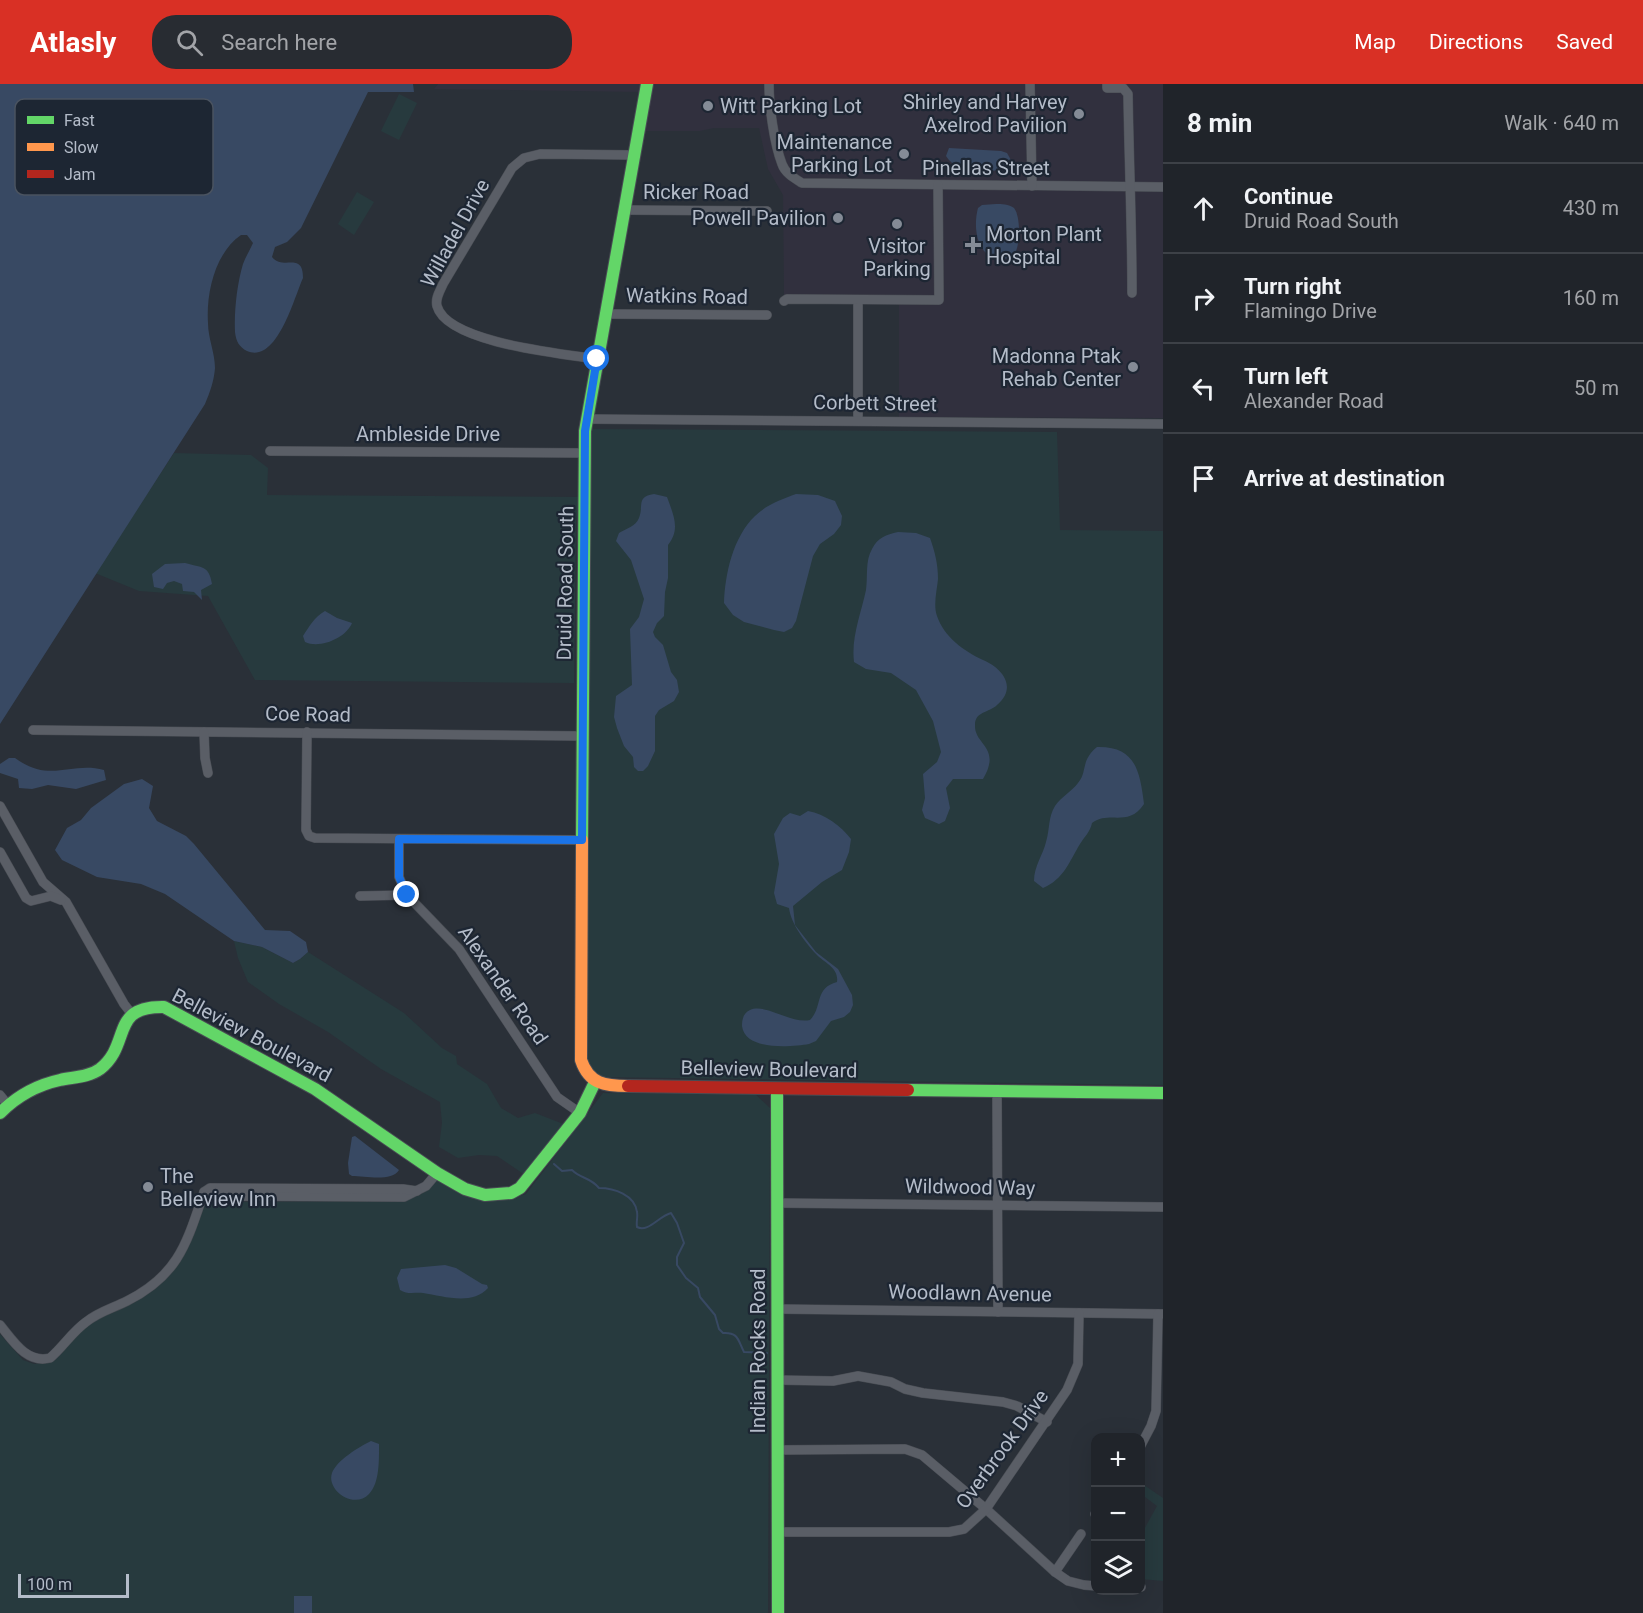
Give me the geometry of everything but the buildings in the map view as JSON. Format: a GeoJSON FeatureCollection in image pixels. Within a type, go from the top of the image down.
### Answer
{"type":"FeatureCollection","features":[{"type":"Feature","properties":{"kind":"street","name":"Druid Road South"},"geometry":{"type":"LineString","coordinates":[[595,1082],[584,1072],[581,1060],[586,419],[647,84]]}},
{"type":"Feature","properties":{"kind":"street","name":"Pinellas Street"},"geometry":{"type":"LineString","coordinates":[[769,84],[769,106],[782,164],[796,180],[809,185],[1163,187]]}},
{"type":"Feature","properties":{"kind":"street"},"geometry":{"type":"LineString","coordinates":[[1030,84],[1032,186]]}},
{"type":"Feature","properties":{"kind":"street"},"geometry":{"type":"LineString","coordinates":[[1107,86],[1123,88],[1128,94],[1132,293]]}},
{"type":"Feature","properties":{"kind":"street","name":"Willadel Drive"},"geometry":{"type":"LineString","coordinates":[[597,359],[495,342],[475,335],[442,315],[437,307],[436,299],[512,168],[524,158],[540,154],[633,155]]}},
{"type":"Feature","properties":{"kind":"street"},"geometry":{"type":"LineString","coordinates":[[783,301],[787,299],[939,300],[938,185]]}},
{"type":"Feature","properties":{"kind":"street","name":"Ricker Road"},"geometry":{"type":"LineString","coordinates":[[624,210],[767,211]]}},
{"type":"Feature","properties":{"kind":"street"},"geometry":{"type":"LineString","coordinates":[[858,300],[858,421]]}},
{"type":"Feature","properties":{"kind":"street","name":"Watkins Road"},"geometry":{"type":"LineString","coordinates":[[605,314],[767,315]]}},
{"type":"Feature","properties":{"kind":"street","name":"Corbett Street"},"geometry":{"type":"LineString","coordinates":[[586,419],[1163,424]]}},
{"type":"Feature","properties":{"kind":"street","name":"Ambleside Drive"},"geometry":{"type":"LineString","coordinates":[[270,452],[585,453]]}},
{"type":"Feature","properties":{"kind":"street","name":"Coe Road"},"geometry":{"type":"LineString","coordinates":[[33,730],[582,736]]}},
{"type":"Feature","properties":{"kind":"street"},"geometry":{"type":"LineString","coordinates":[[204,732],[208,773]]}},
{"type":"Feature","properties":{"kind":"street"},"geometry":{"type":"LineString","coordinates":[[307,732],[306,830],[309,836],[315,838],[582,840]]}},
{"type":"Feature","properties":{"kind":"street"},"geometry":{"type":"LineString","coordinates":[[0,806],[43,882],[66,902],[131,1013],[116,1050],[99,1070],[82,1076],[53,1081],[2,1104]]}},
{"type":"Feature","properties":{"kind":"street"},"geometry":{"type":"LineString","coordinates":[[360,896],[407,895],[399,877],[399,839]]}},
{"type":"Feature","properties":{"kind":"street"},"geometry":{"type":"LineString","coordinates":[[0,852],[26,898],[31,901],[51,896],[66,902]]}},
{"type":"Feature","properties":{"kind":"street"},"geometry":{"type":"LineString","coordinates":[[39,899],[44,890],[43,882]]}},
{"type":"Feature","properties":{"kind":"street","name":"Alexander Road"},"geometry":{"type":"LineString","coordinates":[[407,895],[438,924],[459,949],[557,1097],[580,1113]]}},
{"type":"Feature","properties":{"kind":"street","name":"Belleview Boulevard"},"geometry":{"type":"LineString","coordinates":[[131,1013],[143,1006],[164,1007],[315,1089],[465,1190],[485,1195],[511,1193],[520,1188],[580,1113],[595,1082],[608,1086],[1163,1093]]}},
{"type":"Feature","properties":{"kind":"street","name":"Indian Rocks Road"},"geometry":{"type":"LineString","coordinates":[[777,1089],[778,1613]]}},
{"type":"Feature","properties":{"kind":"street"},"geometry":{"type":"LineString","coordinates":[[997,1091],[998,1312]]}},
{"type":"Feature","properties":{"kind":"street"},"geometry":{"type":"LineString","coordinates":[[0,1325],[34,1359],[50,1358],[84,1323],[98,1313],[148,1289],[165,1275],[183,1251],[204,1192],[210,1196],[404,1197],[426,1186],[437,1173]]}},
{"type":"Feature","properties":{"kind":"street","name":"Wildwood Way"},"geometry":{"type":"LineString","coordinates":[[777,1203],[1163,1207]]}},
{"type":"Feature","properties":{"kind":"street","name":"Woodlawn Avenue"},"geometry":{"type":"LineString","coordinates":[[777,1309],[1161,1314]]}},
{"type":"Feature","properties":{"kind":"street","name":"Overbrook Drive"},"geometry":{"type":"LineString","coordinates":[[777,1532],[949,1532],[964,1529],[986,1509],[1067,1390],[1078,1364],[1079,1312]]}},
{"type":"Feature","properties":{"kind":"street"},"geometry":{"type":"LineString","coordinates":[[1145,1437],[1156,1411],[1161,1314]]}},
{"type":"Feature","properties":{"kind":"street"},"geometry":{"type":"LineString","coordinates":[[777,1380],[833,1381],[858,1376],[891,1382],[905,1389],[922,1393],[1003,1402],[1017,1406],[1047,1422]]}},
{"type":"Feature","properties":{"kind":"street"},"geometry":{"type":"LineString","coordinates":[[778,1450],[905,1449],[922,1455],[986,1509],[1054,1572],[1068,1581],[1091,1586]]}},
{"type":"Feature","properties":{"kind":"street"},"geometry":{"type":"LineString","coordinates":[[1054,1572],[1081,1534]]}},
{"type":"Feature","properties":{"kind":"shaded area","name":"Morton Plant Hospital"},"geometry":{"type":"Polygon","coordinates":[[[438,84],[1163,84],[1163,418],[899,417],[899,295],[784,295],[783,195],[768,169],[759,128],[642,131],[640,92],[434,89],[438,84]]]}},
{"type":"Feature","properties":{"kind":"green space"},"geometry":{"type":"Polygon","coordinates":[[[399,94],[417,103],[399,140],[381,131],[399,94]]]}},
{"type":"Feature","properties":{"kind":"green space"},"geometry":{"type":"Polygon","coordinates":[[[357,192],[374,202],[354,235],[338,224],[357,192]]]}},
{"type":"Feature","properties":{"kind":"green space"},"geometry":{"type":"Polygon","coordinates":[[[591,429],[1057,432],[1060,530],[1163,531],[1163,1085],[597,1077],[587,1061],[591,429]]]}},
{"type":"Feature","properties":{"kind":"green space"},"geometry":{"type":"Polygon","coordinates":[[[174,453],[251,455],[268,468],[267,495],[580,497],[576,521],[574,683],[255,680],[208,596],[139,591],[95,573],[174,453]]]}},
{"type":"Feature","properties":{"kind":"green space"},"geometry":{"type":"Polygon","coordinates":[[[234,941],[262,947],[293,963],[308,952],[404,1013],[442,1048],[456,1056],[457,1064],[487,1084],[501,1108],[518,1118],[535,1113],[566,1125],[525,1175],[497,1156],[479,1155],[458,1158],[439,1147],[442,1123],[440,1102],[381,1069],[328,1032],[279,1004],[248,982],[234,941]]]}},
{"type":"Feature","properties":{"kind":"green space"},"geometry":{"type":"Polygon","coordinates":[[[603,1093],[755,1094],[770,1108],[768,1613],[0,1613],[0,1334],[23,1360],[34,1364],[53,1361],[87,1325],[158,1284],[201,1206],[206,1202],[398,1201],[420,1195],[438,1178],[517,1197],[526,1194],[603,1093]]]}},
{"type":"Feature","properties":{"kind":"green space"},"geometry":{"type":"Polygon","coordinates":[[[1145,1486],[1163,1498],[1163,1581],[1145,1579],[1145,1528],[1157,1506],[1145,1497],[1145,1486]]]}},
{"type":"Feature","properties":{"kind":"water"},"geometry":{"type":"Polygon","coordinates":[[[0,84],[413,84],[414,92],[368,92],[301,228],[287,242],[275,247],[272,257],[276,261],[300,265],[303,278],[276,339],[267,348],[258,352],[242,348],[235,332],[239,280],[243,264],[253,243],[247,235],[241,235],[225,252],[214,275],[209,299],[208,329],[215,368],[212,386],[205,404],[0,724],[0,84]]]}},
{"type":"Feature","properties":{"kind":"water"},"geometry":{"type":"Polygon","coordinates":[[[949,148],[1001,151],[1007,153],[1012,162],[1010,166],[994,171],[967,170],[951,162],[946,156],[949,148]]]}},
{"type":"Feature","properties":{"kind":"water"},"geometry":{"type":"Polygon","coordinates":[[[1005,204],[1014,208],[1018,218],[1017,248],[1015,254],[1009,258],[998,259],[985,252],[976,231],[978,208],[982,205],[1005,204]]]}},
{"type":"Feature","properties":{"kind":"water"},"geometry":{"type":"Polygon","coordinates":[[[654,494],[667,497],[675,527],[668,545],[668,578],[664,616],[657,623],[653,632],[663,645],[671,672],[677,680],[679,692],[674,701],[659,710],[655,716],[655,751],[648,766],[643,771],[638,771],[634,767],[633,757],[624,746],[614,717],[616,696],[632,685],[630,629],[639,617],[644,599],[631,560],[616,541],[619,533],[638,521],[643,499],[654,494]]]}},
{"type":"Feature","properties":{"kind":"water"},"geometry":{"type":"Polygon","coordinates":[[[796,494],[818,495],[835,501],[842,516],[841,525],[834,534],[820,544],[813,556],[796,621],[792,628],[784,632],[744,622],[733,615],[724,603],[728,568],[741,534],[755,516],[764,509],[796,494]]]}},
{"type":"Feature","properties":{"kind":"water"},"geometry":{"type":"Polygon","coordinates":[[[898,532],[916,533],[930,538],[937,568],[935,607],[940,624],[962,648],[996,668],[1007,685],[1003,698],[994,708],[977,717],[976,720],[976,732],[989,753],[990,760],[983,779],[953,779],[946,788],[950,808],[945,821],[939,824],[925,818],[922,810],[925,798],[923,774],[937,762],[941,752],[933,721],[916,690],[891,673],[866,669],[854,662],[855,635],[866,590],[870,554],[880,539],[898,532]]]}},
{"type":"Feature","properties":{"kind":"water"},"geometry":{"type":"Polygon","coordinates":[[[185,563],[204,568],[209,573],[212,584],[201,590],[202,600],[194,592],[183,591],[182,584],[174,581],[167,583],[163,589],[154,587],[152,574],[165,564],[185,563]]]}},
{"type":"Feature","properties":{"kind":"water"},"geometry":{"type":"Polygon","coordinates":[[[325,611],[352,623],[344,633],[332,641],[318,644],[305,642],[303,636],[307,629],[325,611]]]}},
{"type":"Feature","properties":{"kind":"water"},"geometry":{"type":"Polygon","coordinates":[[[1097,747],[1120,751],[1134,763],[1144,804],[1132,815],[1099,819],[1092,823],[1065,869],[1056,880],[1043,888],[1034,881],[1034,876],[1046,842],[1053,810],[1081,779],[1088,757],[1097,747]]]}},
{"type":"Feature","properties":{"kind":"water"},"geometry":{"type":"Polygon","coordinates":[[[9,758],[15,758],[39,770],[92,768],[104,770],[106,780],[76,789],[48,785],[32,789],[19,788],[18,779],[0,773],[0,764],[9,758]]]}},
{"type":"Feature","properties":{"kind":"water"},"geometry":{"type":"Polygon","coordinates":[[[142,779],[153,786],[149,808],[157,821],[186,836],[194,844],[265,930],[290,931],[306,942],[308,952],[293,963],[262,947],[234,941],[165,894],[141,884],[97,877],[62,860],[55,850],[67,828],[81,820],[91,808],[124,784],[142,779]]]}},
{"type":"Feature","properties":{"kind":"water"},"geometry":{"type":"Polygon","coordinates":[[[808,811],[820,815],[832,821],[851,839],[842,870],[822,882],[793,906],[795,924],[789,908],[777,904],[774,893],[779,864],[774,834],[783,818],[790,813],[800,816],[808,811]]]}},
{"type":"Feature","properties":{"kind":"water"},"geometry":{"type":"Polygon","coordinates":[[[797,927],[816,952],[838,969],[852,995],[853,1005],[850,1012],[844,1017],[831,1021],[816,1041],[809,1044],[770,1046],[751,1040],[745,1034],[742,1026],[743,1017],[750,1010],[763,1009],[794,1019],[810,1020],[822,993],[837,982],[836,973],[807,944],[797,927]]]}},
{"type":"Feature","properties":{"kind":"water"},"geometry":{"type":"Polygon","coordinates":[[[355,1136],[399,1170],[396,1174],[371,1177],[349,1174],[348,1163],[352,1137],[355,1136]]]}},
{"type":"Feature","properties":{"kind":"water"},"geometry":{"type":"Polygon","coordinates":[[[445,1265],[456,1268],[487,1285],[488,1288],[481,1294],[466,1298],[409,1293],[400,1290],[397,1278],[401,1269],[445,1265]]]}},
{"type":"Feature","properties":{"kind":"water"},"geometry":{"type":"Polygon","coordinates":[[[371,1441],[379,1444],[375,1484],[369,1494],[363,1498],[349,1499],[333,1486],[332,1473],[343,1459],[371,1441]]]}},
{"type":"Feature","properties":{"kind":"water"},"geometry":{"type":"Polygon","coordinates":[[[294,1596],[312,1596],[312,1613],[294,1613],[294,1596]]]}},
{"type":"Feature","properties":{"kind":"waterway"},"geometry":{"type":"LineString","coordinates":[[554,1164],[562,1171],[572,1170],[599,1188],[611,1189],[628,1197],[635,1206],[637,1227],[645,1228],[671,1213],[684,1243],[677,1257],[677,1265],[686,1278],[698,1288],[700,1297],[715,1315],[719,1329],[723,1333],[735,1336],[744,1352],[767,1353]]}},
{"type":"Feature","properties":{"kind":"traffic: fast"},"geometry":{"type":"LineString","coordinates":[[582,840],[585,431],[647,84]]}},
{"type":"Feature","properties":{"kind":"traffic: fast"},"geometry":{"type":"LineString","coordinates":[[0,1113],[13,1101],[35,1088],[96,1072],[110,1059],[123,1028],[135,1013],[147,1008],[164,1007],[315,1089],[437,1173],[465,1189],[485,1195],[511,1193],[520,1188],[580,1113],[595,1082]]}},
{"type":"Feature","properties":{"kind":"traffic: fast"},"geometry":{"type":"LineString","coordinates":[[777,1089],[778,1613]]}},
{"type":"Feature","properties":{"kind":"traffic: fast"},"geometry":{"type":"LineString","coordinates":[[908,1090],[1163,1093]]}},
{"type":"Feature","properties":{"kind":"traffic: slow"},"geometry":{"type":"LineString","coordinates":[[582,840],[581,1060],[593,1079],[605,1084],[628,1086]]}},
{"type":"Feature","properties":{"kind":"traffic: jam"},"geometry":{"type":"LineString","coordinates":[[628,1086],[908,1090]]}},
{"type":"Feature","properties":{"kind":"place","name":"Witt Parking Lot"},"geometry":{"type":"Point","coordinates":[708,106]}},
{"type":"Feature","properties":{"kind":"place","name":"Shirley and Harvey Axelrod Pavilion"},"geometry":{"type":"Point","coordinates":[1079,114]}},
{"type":"Feature","properties":{"kind":"place","name":"Maintenance Parking Lot"},"geometry":{"type":"Point","coordinates":[904,154]}},
{"type":"Feature","properties":{"kind":"place","name":"Powell Pavilion"},"geometry":{"type":"Point","coordinates":[838,218]}},
{"type":"Feature","properties":{"kind":"place","name":"Visitor Parking"},"geometry":{"type":"Point","coordinates":[897,224]}},
{"type":"Feature","properties":{"kind":"place","name":"Morton Plant Hospital"},"geometry":{"type":"Point","coordinates":[973,245]}},
{"type":"Feature","properties":{"kind":"place","name":"Madonna Ptak Rehab Center"},"geometry":{"type":"Point","coordinates":[1133,367]}},
{"type":"Feature","properties":{"kind":"place","name":"The Belleview Inn"},"geometry":{"type":"Point","coordinates":[148,1187]}},
{"type":"Feature","properties":{"kind":"route"},"geometry":{"type":"LineString","coordinates":[[407,895],[399,877],[399,839],[582,840],[585,431],[597,359]]}}]}
